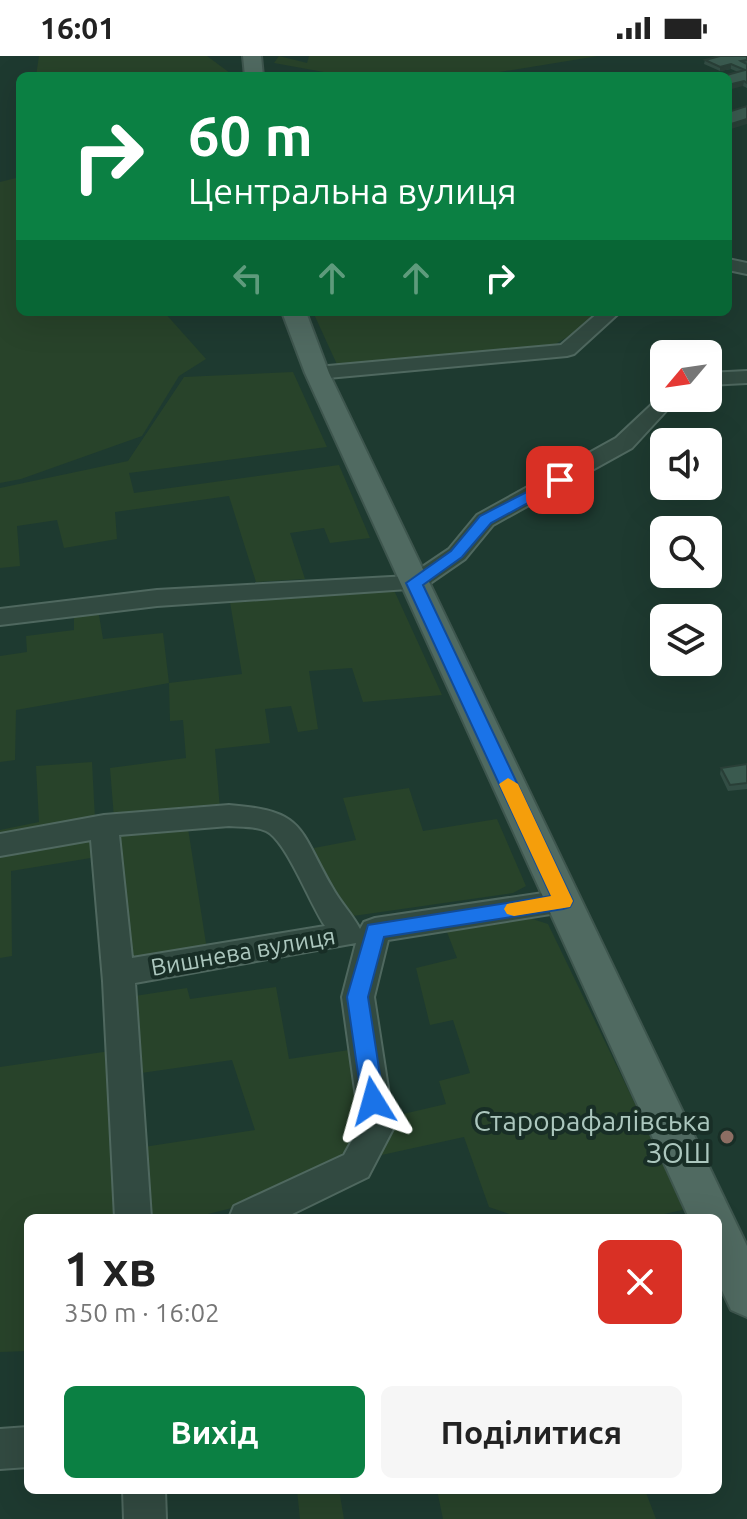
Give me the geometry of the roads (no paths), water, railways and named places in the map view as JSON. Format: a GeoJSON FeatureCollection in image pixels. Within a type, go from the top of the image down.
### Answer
{"type":"FeatureCollection","features":[{"type":"Feature","properties":{"kind":"main road"},"geometry":{"type":"LineString","coordinates":[[296,316],[317,373],[709,1214]]}},
{"type":"Feature","properties":{"kind":"main road"},"geometry":{"type":"LineString","coordinates":[[722,1242],[747,1295]]}},
{"type":"Feature","properties":{"kind":"street"},"geometry":{"type":"LineString","coordinates":[[317,373],[567,350],[605,316]]}},
{"type":"Feature","properties":{"kind":"street"},"geometry":{"type":"LineString","coordinates":[[722,378],[747,377]]}},
{"type":"Feature","properties":{"kind":"street"},"geometry":{"type":"LineString","coordinates":[[0,617],[157,598],[355,584],[414,583],[457,554],[485,520],[624,443],[654,412]]}},
{"type":"Feature","properties":{"kind":"street","name":"Вишнева вулиця"},"geometry":{"type":"LineString","coordinates":[[0,845],[104,825],[236,815],[278,823],[301,850],[319,892],[362,932]]}},
{"type":"Feature","properties":{"kind":"street","name":"Вишнева вулиця"},"geometry":{"type":"LineString","coordinates":[[104,825],[118,973],[133,1214]]}},
{"type":"Feature","properties":{"kind":"street"},"geometry":{"type":"LineString","coordinates":[[255,1214],[356,1166],[377,1127],[358,997],[362,932],[563,901]]}},
{"type":"Feature","properties":{"kind":"street","name":"Вишнева вулиця"},"geometry":{"type":"LineString","coordinates":[[118,973],[362,932]]}},
{"type":"Feature","properties":{"kind":"street"},"geometry":{"type":"LineString","coordinates":[[0,1449],[24,1447]]}},
{"type":"Feature","properties":{"kind":"street"},"geometry":{"type":"LineString","coordinates":[[144,1494],[145,1519]]}},
{"type":"Feature","properties":{"kind":"place","name":"Старорафалівська ЗОШ"},"geometry":{"type":"Point","coordinates":[727,1137]}}]}
